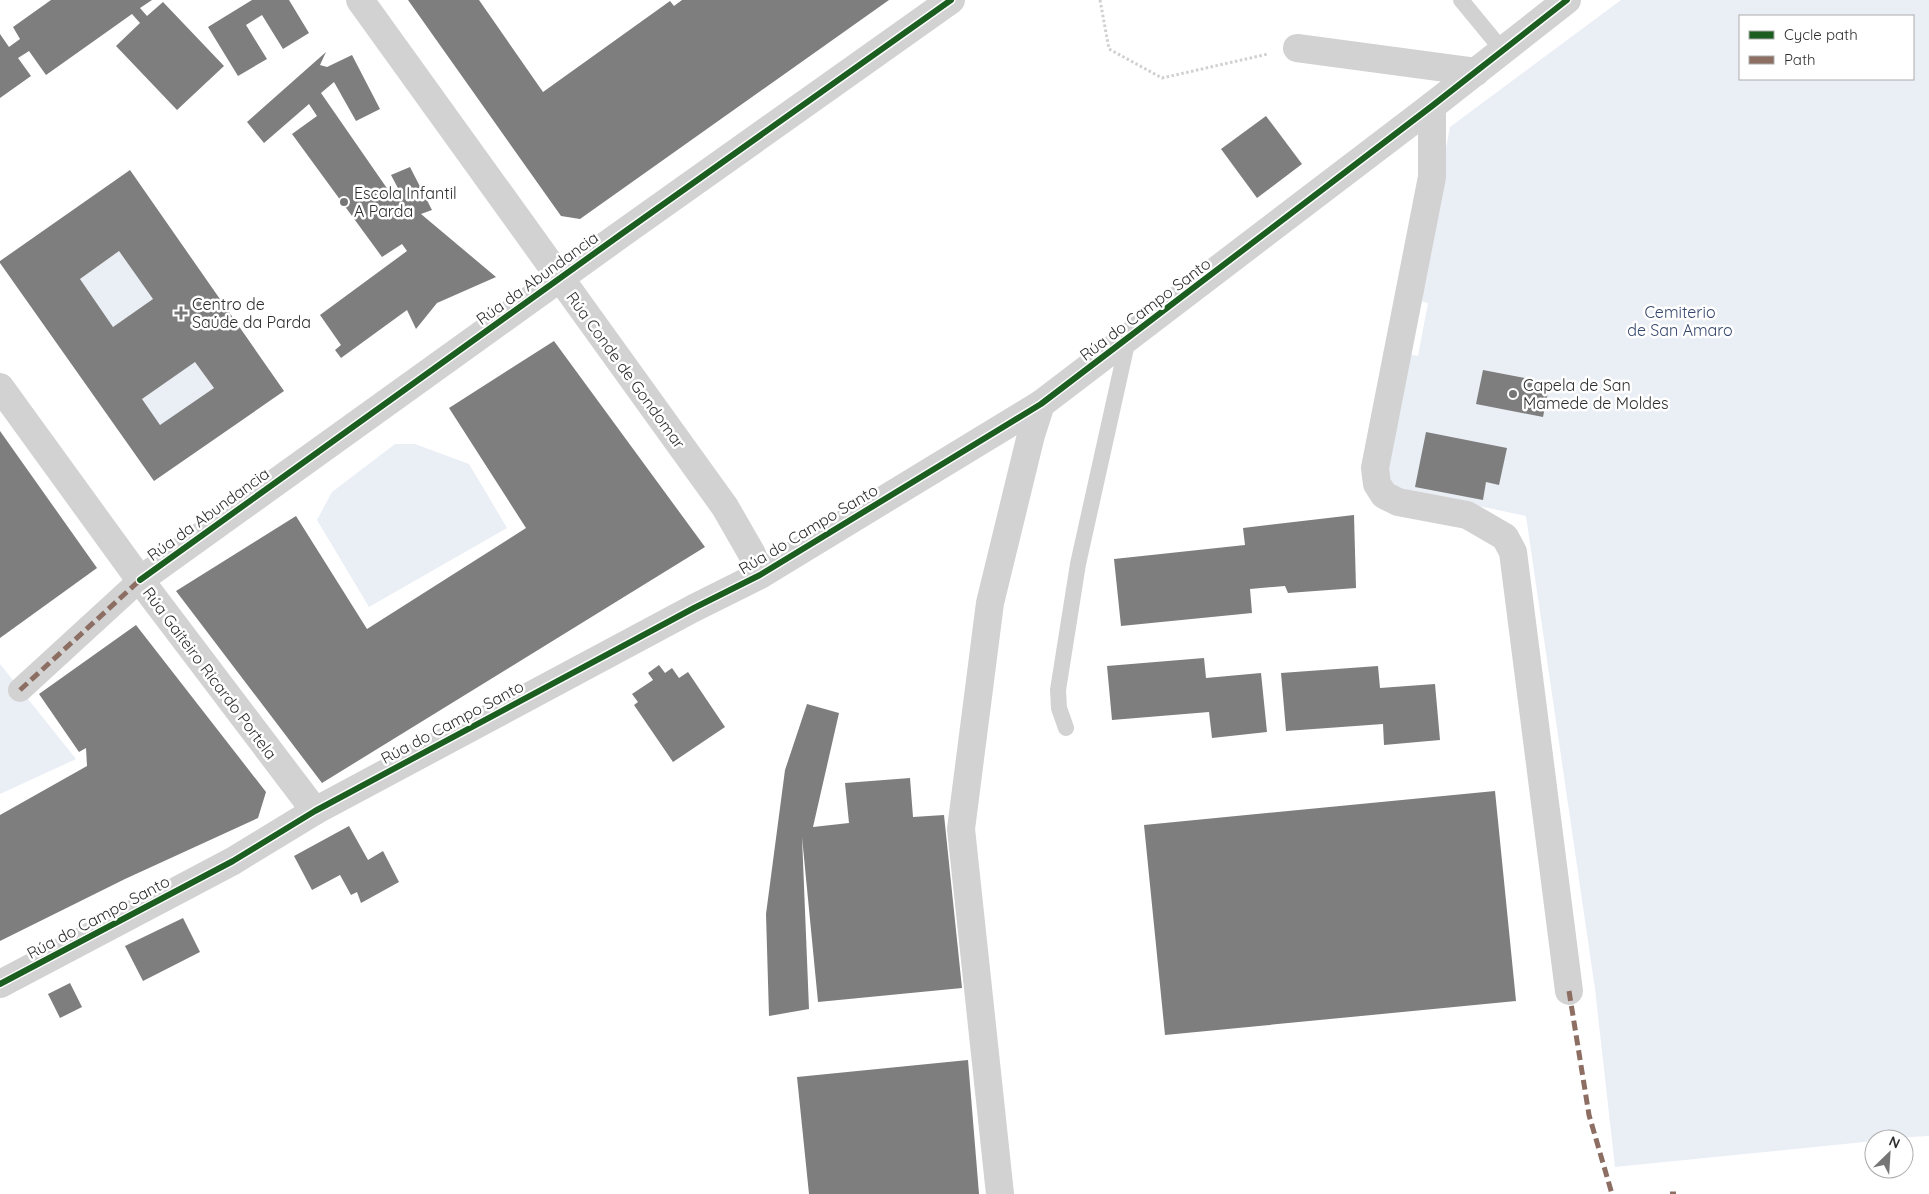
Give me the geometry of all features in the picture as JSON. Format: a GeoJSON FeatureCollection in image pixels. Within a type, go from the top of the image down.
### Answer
{"type":"FeatureCollection","features":[{"type":"Feature","properties":{"kind":"street","name":"Rúa Conde de Gondomar"},"geometry":{"type":"LineString","coordinates":[[360,0],[725,507],[752,554],[760,575]]}},
{"type":"Feature","properties":{"kind":"street","name":"Rúa da Abundancia"},"geometry":{"type":"LineString","coordinates":[[140,580],[951,0]]}},
{"type":"Feature","properties":{"kind":"street","name":"Rúa do Campo Santo"},"geometry":{"type":"LineString","coordinates":[[0,984],[233,861],[315,811],[694,608],[760,575],[1041,404],[1432,106],[1567,0]]}},
{"type":"Feature","properties":{"kind":"street"},"geometry":{"type":"LineString","coordinates":[[1297,48],[1476,72]]}},
{"type":"Feature","properties":{"kind":"street"},"geometry":{"type":"LineString","coordinates":[[1432,106],[1432,177],[1375,468],[1377,484],[1384,495],[1398,502],[1467,515],[1505,538],[1513,552],[1569,991]]}},
{"type":"Feature","properties":{"kind":"street","name":"Rúa Gaiteiro Ricardo Portela"},"geometry":{"type":"LineString","coordinates":[[0,387],[140,580],[315,811]]}},
{"type":"Feature","properties":{"kind":"street"},"geometry":{"type":"LineString","coordinates":[[1000,1194],[960,829],[990,603],[1031,435],[1041,404]]}},
{"type":"Feature","properties":{"kind":"street"},"geometry":{"type":"LineString","coordinates":[[20,690],[140,580]]}},
{"type":"Feature","properties":{"kind":"lane"},"geometry":{"type":"LineString","coordinates":[[1461,0],[1503,51]]}},
{"type":"Feature","properties":{"kind":"lane"},"geometry":{"type":"LineString","coordinates":[[1066,728],[1059,708],[1059,680],[1078,564],[1128,339]]}},
{"type":"Feature","properties":{"kind":"path"},"geometry":{"type":"LineString","coordinates":[[1100,0],[1109,50],[1162,78],[1297,48]]}},
{"type":"Feature","properties":{"kind":"green space","name":"Cemiterio de San Amaro"},"geometry":{"type":"Polygon","coordinates":[[[1621,0],[1929,0],[1929,1136],[1914,1137],[1914,1129],[1864,1129],[1864,1142],[1615,1167],[1595,989],[1526,516],[1394,488],[1380,470],[1404,353],[1418,356],[1428,303],[1416,300],[1450,127],[1621,0]]]}},
{"type":"Feature","properties":{"kind":"green space"},"geometry":{"type":"Polygon","coordinates":[[[119,251],[153,299],[113,327],[80,279],[119,251]]]}},
{"type":"Feature","properties":{"kind":"green space"},"geometry":{"type":"Polygon","coordinates":[[[195,362],[214,388],[160,425],[142,399],[195,362]]]}},
{"type":"Feature","properties":{"kind":"green space"},"geometry":{"type":"Polygon","coordinates":[[[395,444],[415,444],[469,464],[507,528],[369,607],[317,520],[332,492],[395,444]]]}},
{"type":"Feature","properties":{"kind":"green space"},"geometry":{"type":"Polygon","coordinates":[[[0,664],[76,759],[0,794],[0,664]]]}},
{"type":"Feature","properties":{"kind":"building"},"geometry":{"type":"Polygon","coordinates":[[[51,0],[152,0],[140,8],[147,16],[163,2],[224,66],[177,110],[116,46],[140,23],[132,14],[46,75],[29,51],[18,58],[31,76],[0,98],[0,34],[9,47],[20,39],[13,27],[51,0]]]}},
{"type":"Feature","properties":{"kind":"building"},"geometry":{"type":"Polygon","coordinates":[[[252,0],[289,0],[309,33],[283,49],[262,15],[246,25],[267,59],[238,76],[208,27],[252,0]]]}},
{"type":"Feature","properties":{"kind":"building"},"geometry":{"type":"Polygon","coordinates":[[[408,0],[479,0],[543,92],[670,1],[674,6],[682,0],[889,0],[580,219],[561,216],[408,0]]]}},
{"type":"Feature","properties":{"kind":"building"},"geometry":{"type":"Polygon","coordinates":[[[326,52],[320,65],[327,67],[352,55],[380,109],[356,121],[334,82],[321,93],[393,197],[400,192],[391,175],[410,167],[432,210],[421,214],[496,277],[437,303],[416,329],[407,310],[341,358],[335,350],[341,345],[320,315],[407,251],[402,244],[382,257],[292,134],[317,116],[309,104],[264,143],[247,122],[326,52]]]}},
{"type":"Feature","properties":{"kind":"building"},"geometry":{"type":"Polygon","coordinates":[[[1266,116],[1302,164],[1257,198],[1221,149],[1266,116]]]}},
{"type":"Feature","properties":{"kind":"building","name":"Centro de Saúde da Parda"},"geometry":{"type":"Polygon","coordinates":[[[130,170],[284,391],[154,481],[0,261],[130,170]],[[119,251],[80,279],[113,327],[153,299],[119,251]],[[195,362],[142,399],[160,425],[214,388],[195,362]]]}},
{"type":"Feature","properties":{"kind":"building"},"geometry":{"type":"Polygon","coordinates":[[[554,341],[705,547],[322,783],[176,591],[296,516],[367,629],[526,528],[449,408],[554,341]]]}},
{"type":"Feature","properties":{"kind":"building","name":"Capela de San Mamede de Moldes"},"geometry":{"type":"Polygon","coordinates":[[[1483,370],[1550,383],[1543,417],[1476,404],[1483,370]]]}},
{"type":"Feature","properties":{"kind":"building"},"geometry":{"type":"Polygon","coordinates":[[[0,431],[97,568],[0,638],[0,431]]]}},
{"type":"Feature","properties":{"kind":"building"},"geometry":{"type":"Polygon","coordinates":[[[1426,432],[1507,448],[1499,485],[1486,482],[1483,500],[1415,487],[1426,432]]]}},
{"type":"Feature","properties":{"kind":"building"},"geometry":{"type":"Polygon","coordinates":[[[1354,515],[1356,588],[1288,593],[1285,586],[1250,589],[1252,613],[1121,626],[1114,559],[1245,545],[1243,528],[1354,515]]]}},
{"type":"Feature","properties":{"kind":"building"},"geometry":{"type":"Polygon","coordinates":[[[136,625],[266,792],[258,818],[125,879],[0,941],[0,815],[87,766],[86,748],[79,752],[39,694],[136,625]]]}},
{"type":"Feature","properties":{"kind":"building"},"geometry":{"type":"Polygon","coordinates":[[[1204,658],[1206,678],[1261,673],[1267,732],[1212,738],[1209,712],[1112,720],[1107,666],[1204,658]]]}},
{"type":"Feature","properties":{"kind":"building"},"geometry":{"type":"Polygon","coordinates":[[[659,665],[665,673],[672,668],[679,678],[688,672],[725,727],[673,762],[634,705],[638,702],[632,694],[653,680],[648,673],[659,665]]]}},
{"type":"Feature","properties":{"kind":"building"},"geometry":{"type":"Polygon","coordinates":[[[1378,666],[1380,688],[1435,684],[1440,740],[1384,745],[1383,724],[1286,731],[1281,673],[1378,666]]]}},
{"type":"Feature","properties":{"kind":"building"},"geometry":{"type":"Polygon","coordinates":[[[807,704],[839,713],[813,827],[849,823],[845,783],[910,778],[913,817],[944,815],[962,988],[818,1002],[802,837],[809,1009],[769,1016],[766,914],[785,770],[807,704]]]}},
{"type":"Feature","properties":{"kind":"building"},"geometry":{"type":"Polygon","coordinates":[[[1495,791],[1516,1001],[1165,1035],[1144,825],[1495,791]]]}},
{"type":"Feature","properties":{"kind":"building"},"geometry":{"type":"Polygon","coordinates":[[[349,826],[368,860],[383,851],[399,882],[361,903],[357,892],[351,895],[340,875],[312,890],[294,856],[349,826]]]}},
{"type":"Feature","properties":{"kind":"building"},"geometry":{"type":"Polygon","coordinates":[[[183,918],[200,952],[143,981],[125,946],[183,918]]]}},
{"type":"Feature","properties":{"kind":"building"},"geometry":{"type":"Polygon","coordinates":[[[70,983],[82,1007],[60,1018],[48,994],[70,983]]]}},
{"type":"Feature","properties":{"kind":"building"},"geometry":{"type":"Polygon","coordinates":[[[968,1060],[979,1194],[809,1194],[797,1077],[968,1060]]]}},
{"type":"Feature","properties":{"kind":"marked path"},"geometry":{"type":"LineString","coordinates":[[20,690],[140,580]]}},
{"type":"Feature","properties":{"kind":"marked path"},"geometry":{"type":"LineString","coordinates":[[1569,991],[1589,1115],[1612,1194]]}},
{"type":"Feature","properties":{"kind":"marked path"},"geometry":{"type":"LineString","coordinates":[[1670,1194],[1676,1194]]}},
{"type":"Feature","properties":{"kind":"cycle path"},"geometry":{"type":"LineString","coordinates":[[140,580],[951,0]]}},
{"type":"Feature","properties":{"kind":"cycle path"},"geometry":{"type":"LineString","coordinates":[[0,984],[233,861],[315,811],[694,608],[760,575],[1041,404],[1432,106],[1567,0]]}},
{"type":"Feature","properties":{"kind":"place","name":"Escola Infantil A Parda"},"geometry":{"type":"Point","coordinates":[344,202]}},
{"type":"Feature","properties":{"kind":"place","name":"Centro de Saúde da Parda"},"geometry":{"type":"Point","coordinates":[181,313]}},
{"type":"Feature","properties":{"kind":"place","name":"Capela de San Mamede de Moldes"},"geometry":{"type":"Point","coordinates":[1513,394]}}]}
